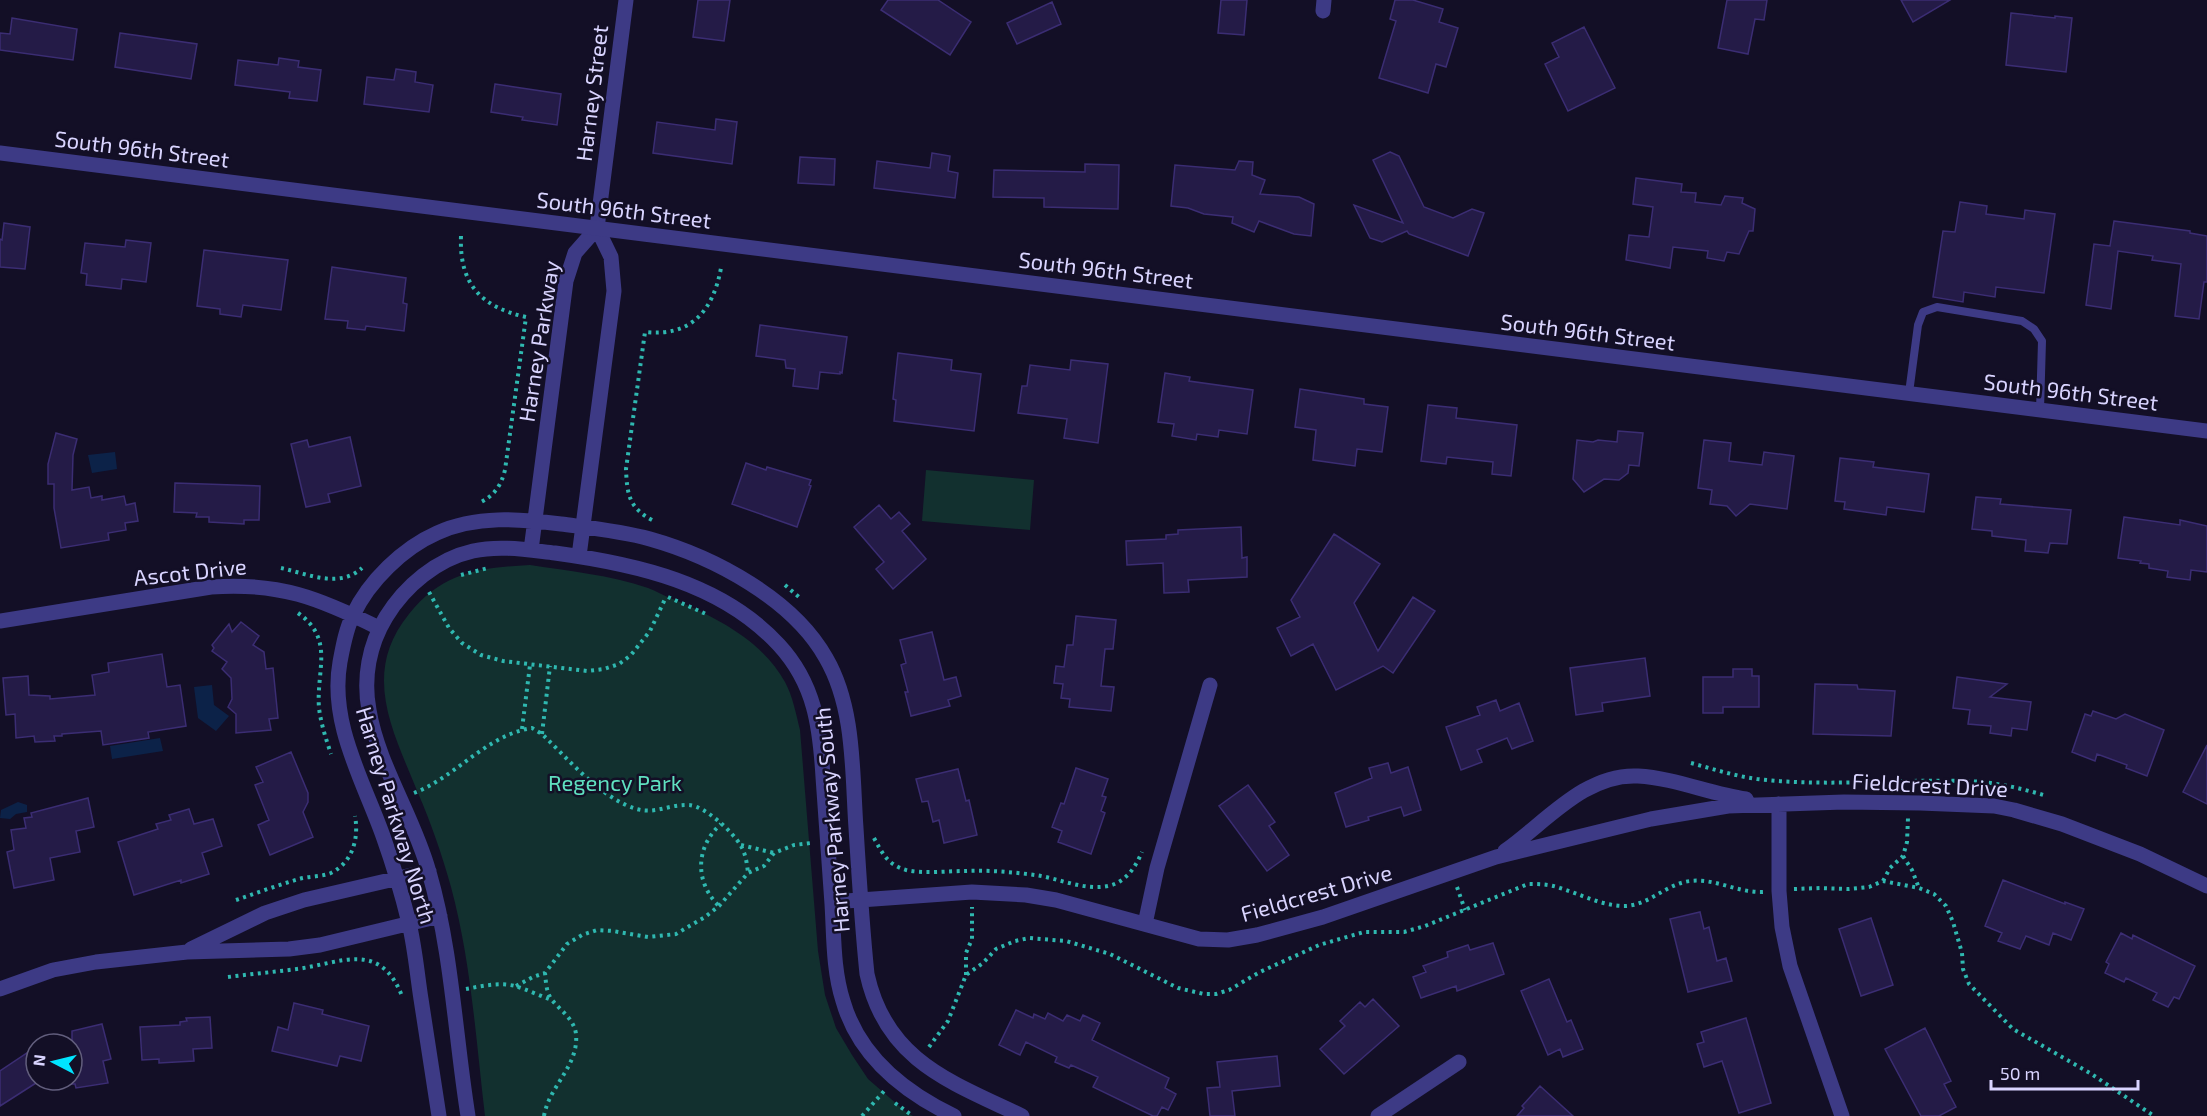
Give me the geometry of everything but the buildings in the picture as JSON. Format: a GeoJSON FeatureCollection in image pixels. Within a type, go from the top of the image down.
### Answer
{"type":"FeatureCollection","features":[{"type":"Feature","properties":{"kind":"street","name":"Harney Street"},"geometry":{"type":"LineString","coordinates":[[597,228],[626,0]]}},
{"type":"Feature","properties":{"kind":"street","name":"South 96th Street"},"geometry":{"type":"LineString","coordinates":[[0,153],[2207,431]]}},
{"type":"Feature","properties":{"kind":"street","name":"Harney Parkway"},"geometry":{"type":"LineString","coordinates":[[531,550],[566,281],[575,253],[597,228]]}},
{"type":"Feature","properties":{"kind":"street"},"geometry":{"type":"LineString","coordinates":[[579,556],[614,291],[611,257],[597,228]]}},
{"type":"Feature","properties":{"kind":"street","name":"Harney Parkway North"},"geometry":{"type":"LineString","coordinates":[[439,1116],[409,924],[383,838],[349,749],[341,719],[338,691],[339,665],[353,615],[369,590],[386,570],[411,549],[436,533],[466,524],[495,520],[534,521],[583,527]]}},
{"type":"Feature","properties":{"kind":"street","name":"Harney Parkway South"},"geometry":{"type":"LineString","coordinates":[[583,527],[650,539],[704,559],[776,601],[802,626],[826,656],[841,690],[850,742],[867,974],[871,994],[889,1028],[915,1058],[929,1069],[1022,1116]]}},
{"type":"Feature","properties":{"kind":"street","name":"Harney Parkway North"},"geometry":{"type":"LineString","coordinates":[[468,1116],[440,916],[429,871],[415,830],[376,740],[369,714],[366,690],[367,669],[379,628],[392,606],[405,591],[428,572],[448,559],[472,551],[495,548],[531,550]]}},
{"type":"Feature","properties":{"kind":"street","name":"Harney Parkway South"},"geometry":{"type":"LineString","coordinates":[[531,550],[642,568],[691,586],[729,606],[758,625],[780,646],[800,672],[813,699],[821,746],[838,979],[843,1003],[852,1024],[878,1062],[895,1080],[912,1094],[954,1116]]}},
{"type":"Feature","properties":{"kind":"street","name":"Ascot Drive"},"geometry":{"type":"LineString","coordinates":[[0,621],[211,587],[241,585],[271,587],[293,592],[353,615],[379,628]]}},
{"type":"Feature","properties":{"kind":"street"},"geometry":{"type":"LineString","coordinates":[[1145,924],[1160,856],[1210,685]]}},
{"type":"Feature","properties":{"kind":"street","name":"Fieldcrest Drive"},"geometry":{"type":"LineString","coordinates":[[1497,857],[1566,802],[1593,787],[1614,779],[1637,776],[1664,780],[1730,797],[1779,804]]}},
{"type":"Feature","properties":{"kind":"street","name":"Fieldcrest Drive"},"geometry":{"type":"LineString","coordinates":[[832,902],[972,892],[1026,895],[1056,900],[1199,939],[1228,940],[1257,935],[1323,917],[1497,857],[1651,819],[1728,807],[1920,802],[1994,806],[2062,824],[2140,854],[2207,886]]}},
{"type":"Feature","properties":{"kind":"street"},"geometry":{"type":"LineString","coordinates":[[1779,804],[1779,891],[1782,927],[1790,966],[1842,1116]]}},
{"type":"Feature","properties":{"kind":"street"},"geometry":{"type":"LineString","coordinates":[[187,952],[265,913],[304,900],[429,871]]}},
{"type":"Feature","properties":{"kind":"street"},"geometry":{"type":"LineString","coordinates":[[0,989],[53,970],[96,962],[187,952],[289,949],[320,945],[440,916]]}},
{"type":"Feature","properties":{"kind":"street"},"geometry":{"type":"LineString","coordinates":[[1378,1116],[1459,1062]]}},
{"type":"Feature","properties":{"kind":"street"},"geometry":{"type":"LineString","coordinates":[[1828,1116],[1832,1088]]}},
{"type":"Feature","properties":{"kind":"lane"},"geometry":{"type":"LineString","coordinates":[[1909,393],[1918,325],[1923,312],[1937,307],[2022,321],[2034,329],[2042,341],[2040,410]]}},
{"type":"Feature","properties":{"kind":"path"},"geometry":{"type":"LineString","coordinates":[[461,236],[460,256],[472,286],[482,298],[497,308],[526,317],[505,470],[501,483],[488,499],[472,505]]}},
{"type":"Feature","properties":{"kind":"path"},"geometry":{"type":"LineString","coordinates":[[660,524],[639,512],[631,501],[627,489],[626,469],[645,332],[668,333],[690,324],[709,304],[716,291],[721,268]]}},
{"type":"Feature","properties":{"kind":"path"},"geometry":{"type":"LineString","coordinates":[[281,568],[322,579],[349,578],[366,564]]}},
{"type":"Feature","properties":{"kind":"path"},"geometry":{"type":"LineString","coordinates":[[456,577],[497,567]]}},
{"type":"Feature","properties":{"kind":"path"},"geometry":{"type":"LineString","coordinates":[[783,584],[806,603]]}},
{"type":"Feature","properties":{"kind":"path"},"geometry":{"type":"LineString","coordinates":[[423,599],[438,586]]}},
{"type":"Feature","properties":{"kind":"path"},"geometry":{"type":"LineString","coordinates":[[429,592],[449,628],[462,643],[481,655],[502,661],[587,671],[619,664],[641,644],[650,631],[666,597]]}},
{"type":"Feature","properties":{"kind":"path"},"geometry":{"type":"LineString","coordinates":[[657,592],[712,616]]}},
{"type":"Feature","properties":{"kind":"path"},"geometry":{"type":"LineString","coordinates":[[522,729],[530,665]]}},
{"type":"Feature","properties":{"kind":"path"},"geometry":{"type":"LineString","coordinates":[[542,735],[550,666]]}},
{"type":"Feature","properties":{"kind":"path"},"geometry":{"type":"LineString","coordinates":[[414,782],[418,792],[432,785],[472,756],[522,729],[532,728],[598,786],[627,806],[657,811],[687,805],[698,806],[707,811],[741,845],[747,860],[748,873]]}},
{"type":"Feature","properties":{"kind":"path"},"geometry":{"type":"LineString","coordinates":[[1691,763],[1732,774],[1768,780],[1963,781],[2018,787],[2048,796]]}},
{"type":"Feature","properties":{"kind":"path"},"geometry":{"type":"LineString","coordinates":[[236,900],[301,878],[332,872],[343,863],[356,841],[358,830],[355,815]]}},
{"type":"Feature","properties":{"kind":"path"},"geometry":{"type":"LineString","coordinates":[[718,906],[703,885],[701,874],[705,846],[713,831],[721,824]]}},
{"type":"Feature","properties":{"kind":"path"},"geometry":{"type":"LineString","coordinates":[[873,830],[874,838],[883,856],[893,865],[906,870],[921,872],[972,870],[1029,874],[1096,888],[1121,882],[1133,871],[1144,849]]}},
{"type":"Feature","properties":{"kind":"path"},"geometry":{"type":"LineString","coordinates":[[516,986],[545,973],[567,944],[582,935],[597,930],[648,937],[676,934],[690,927],[718,906],[748,873],[764,866],[774,853],[794,844],[810,843],[809,832]]}},
{"type":"Feature","properties":{"kind":"path"},"geometry":{"type":"LineString","coordinates":[[741,845],[774,853]]}},
{"type":"Feature","properties":{"kind":"path"},"geometry":{"type":"LineString","coordinates":[[1883,881],[1890,868],[1903,856],[1919,888]]}},
{"type":"Feature","properties":{"kind":"path"},"geometry":{"type":"LineString","coordinates":[[966,975],[983,963],[996,949],[1029,938],[1048,938],[1110,954],[1178,988],[1204,994],[1216,994],[1230,990],[1260,972],[1319,945],[1365,932],[1404,932],[1425,926],[1528,884],[1560,887],[1601,903],[1620,906],[1635,905],[1649,900],[1678,883],[1691,880],[1711,881],[1754,892],[1820,888],[1849,890],[1869,887],[1883,881],[1919,888],[1934,894],[1946,906],[1958,935],[1963,969],[1970,984],[2013,1029],[2090,1073],[2154,1116]]}},
{"type":"Feature","properties":{"kind":"path"},"geometry":{"type":"LineString","coordinates":[[928,1047],[948,1021],[966,975],[966,953],[972,939]]}},
{"type":"Feature","properties":{"kind":"path"},"geometry":{"type":"LineString","coordinates":[[228,976],[297,969],[360,958],[387,969],[396,980],[403,998]]}},
{"type":"Feature","properties":{"kind":"path"},"geometry":{"type":"LineString","coordinates":[[544,1116],[547,1101],[572,1063],[576,1033],[571,1021],[552,1000],[547,988],[545,973]]}},
{"type":"Feature","properties":{"kind":"path"},"geometry":{"type":"LineString","coordinates":[[469,988],[497,984],[516,986],[552,1000]]}},
{"type":"Feature","properties":{"kind":"path"},"geometry":{"type":"LineString","coordinates":[[862,1116],[882,1092]]}},
{"type":"Feature","properties":{"kind":"green space"},"geometry":{"type":"Polygon","coordinates":[[[926,470],[1034,480],[1030,530],[922,521],[926,470]]]}},
{"type":"Feature","properties":{"kind":"green space","name":"Regency Park"},"geometry":{"type":"Polygon","coordinates":[[[530,565],[604,577],[651,589],[736,631],[764,654],[775,667],[790,694],[800,730],[818,951],[825,995],[836,1028],[868,1079],[913,1116],[485,1116],[472,1001],[458,915],[436,839],[392,726],[386,704],[384,681],[386,659],[394,636],[409,614],[435,589],[463,575],[478,571],[530,565]]]}},
{"type":"Feature","properties":{"kind":"water"},"geometry":{"type":"Polygon","coordinates":[[[115,452],[117,469],[92,473],[88,455],[115,452]]]}},
{"type":"Feature","properties":{"kind":"water"},"geometry":{"type":"Polygon","coordinates":[[[212,685],[214,705],[229,716],[216,731],[198,718],[194,687],[212,685]]]}},
{"type":"Feature","properties":{"kind":"water"},"geometry":{"type":"Polygon","coordinates":[[[160,738],[163,751],[112,759],[110,746],[160,738]]]}},
{"type":"Feature","properties":{"kind":"water"},"geometry":{"type":"Polygon","coordinates":[[[18,802],[27,805],[27,812],[16,814],[10,819],[0,818],[1,810],[18,802]]]}}]}
